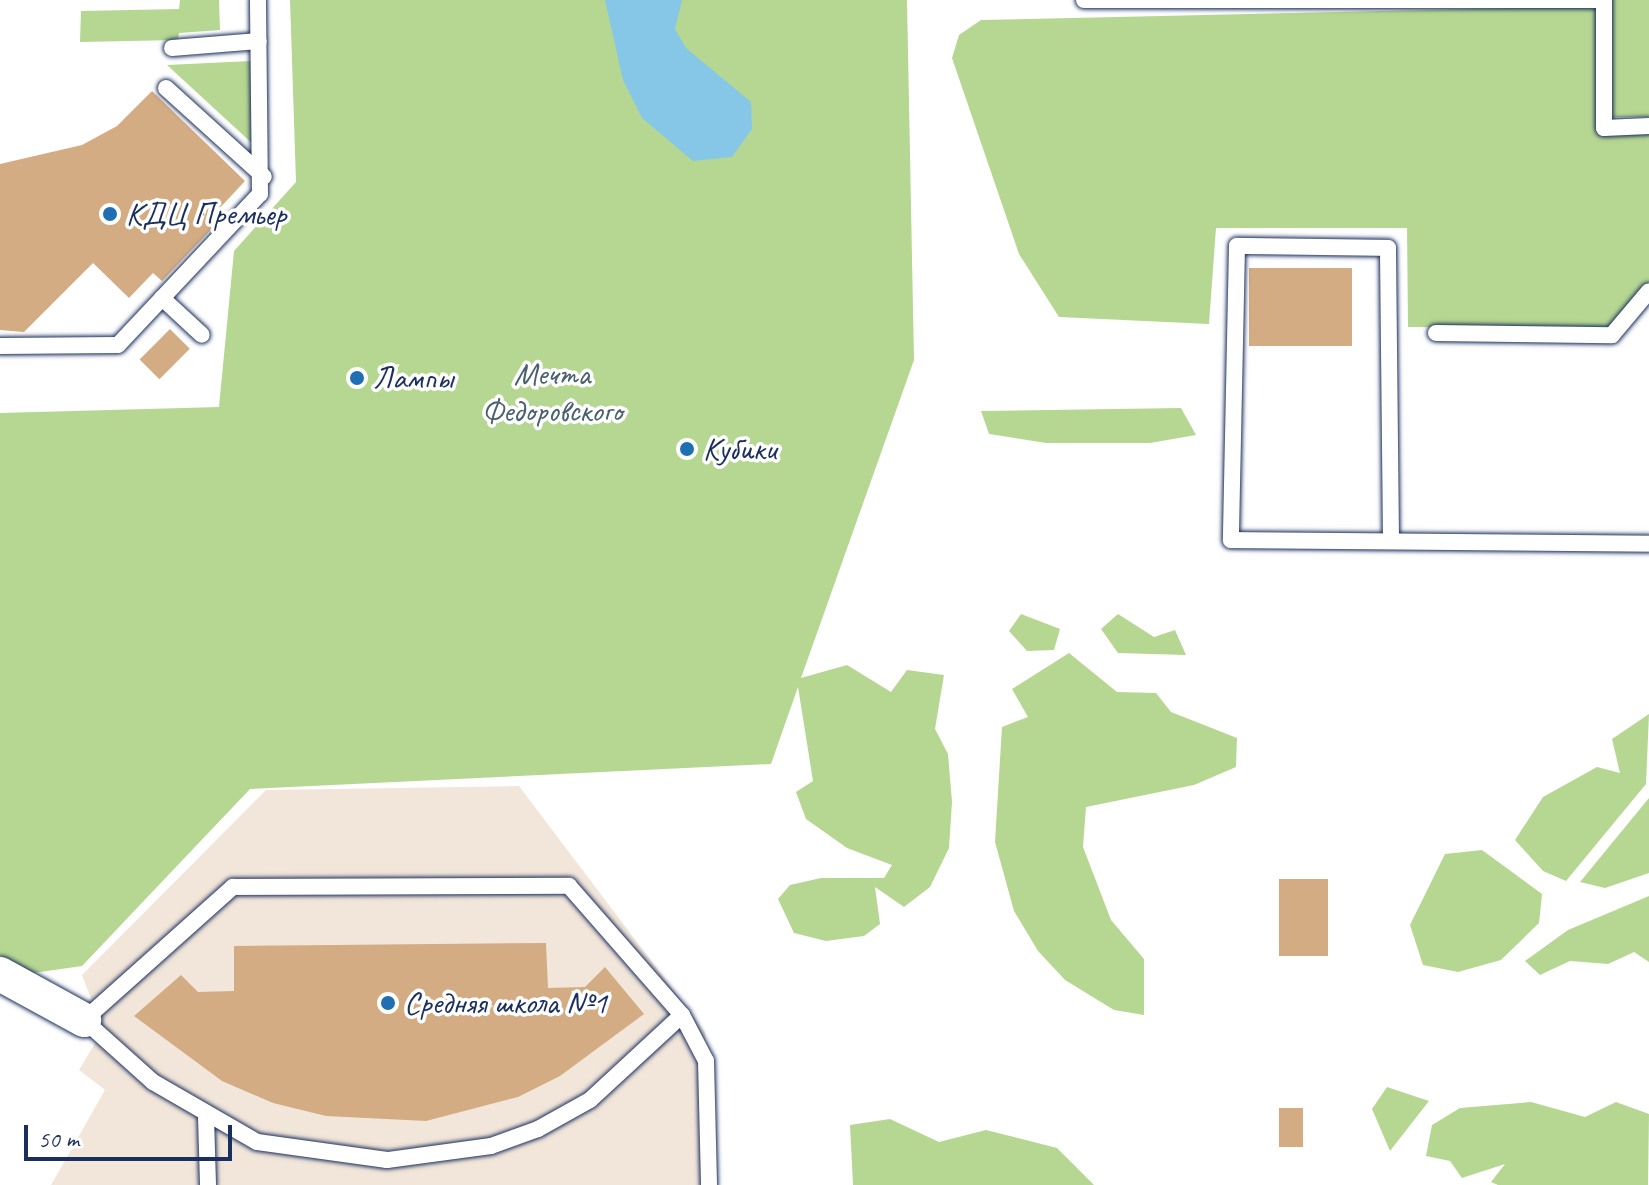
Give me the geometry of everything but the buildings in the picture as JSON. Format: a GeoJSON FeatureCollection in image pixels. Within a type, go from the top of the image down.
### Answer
{"type":"FeatureCollection","features":[{"type":"Feature","properties":{"kind":"street"},"geometry":{"type":"LineString","coordinates":[[0,974],[84,1020]]}},
{"type":"Feature","properties":{"kind":"lane"},"geometry":{"type":"LineString","coordinates":[[0,346],[118,345],[260,194],[264,177],[258,0]]}},
{"type":"Feature","properties":{"kind":"lane"},"geometry":{"type":"LineString","coordinates":[[1084,0],[1604,0],[1604,128],[1649,126]]}},
{"type":"Feature","properties":{"kind":"lane"},"geometry":{"type":"LineString","coordinates":[[172,48],[259,41]]}},
{"type":"Feature","properties":{"kind":"lane"},"geometry":{"type":"LineString","coordinates":[[166,88],[264,177]]}},
{"type":"Feature","properties":{"kind":"lane"},"geometry":{"type":"LineString","coordinates":[[1391,539],[1388,248],[1237,246],[1231,540],[1391,539],[1649,544]]}},
{"type":"Feature","properties":{"kind":"lane"},"geometry":{"type":"LineString","coordinates":[[1436,333],[1612,335],[1649,291]]}},
{"type":"Feature","properties":{"kind":"lane"},"geometry":{"type":"LineString","coordinates":[[162,298],[202,335]]}},
{"type":"Feature","properties":{"kind":"lane"},"geometry":{"type":"LineString","coordinates":[[682,1015],[590,1100],[491,1146],[387,1160],[320,1155],[257,1142],[206,1117],[153,1082],[84,1020],[233,887],[569,886],[682,1015],[706,1061],[709,1185]]}},
{"type":"Feature","properties":{"kind":"lane"},"geometry":{"type":"LineString","coordinates":[[206,1117],[208,1185]]}},
{"type":"Feature","properties":{"kind":"shaded area","name":"Средняя школа №1"},"geometry":{"type":"Polygon","coordinates":[[[519,786],[705,1032],[706,1185],[51,1185],[105,1090],[79,1070],[103,1030],[82,975],[266,790],[519,786]]]}},
{"type":"Feature","properties":{"kind":"green space"},"geometry":{"type":"Polygon","coordinates":[[[180,0],[219,0],[220,30],[179,33],[178,40],[80,42],[81,11],[179,9],[180,0]]]}},
{"type":"Feature","properties":{"kind":"green space","name":"Мечта Федоровского"},"geometry":{"type":"Polygon","coordinates":[[[290,0],[907,0],[914,360],[801,678],[847,665],[891,692],[907,670],[944,675],[935,729],[948,754],[952,802],[949,848],[930,887],[904,907],[875,887],[880,924],[864,936],[826,941],[794,933],[778,899],[790,885],[821,878],[884,878],[892,865],[847,848],[806,819],[796,792],[813,781],[798,687],[771,764],[250,789],[82,966],[33,973],[0,955],[0,413],[219,407],[234,251],[296,182],[290,0]]]}},
{"type":"Feature","properties":{"kind":"green space"},"geometry":{"type":"Polygon","coordinates":[[[1609,0],[1649,0],[1649,117],[1609,117],[1609,0]]]}},
{"type":"Feature","properties":{"kind":"green space"},"geometry":{"type":"Polygon","coordinates":[[[1598,6],[1600,130],[1649,129],[1649,282],[1609,329],[1408,327],[1407,228],[1216,228],[1209,324],[1059,317],[1019,254],[952,58],[959,35],[981,20],[1598,6]]]}},
{"type":"Feature","properties":{"kind":"green space"},"geometry":{"type":"Polygon","coordinates":[[[251,61],[255,146],[167,65],[251,61]]]}},
{"type":"Feature","properties":{"kind":"green space"},"geometry":{"type":"Polygon","coordinates":[[[1181,408],[1196,435],[1150,443],[1046,443],[989,434],[981,411],[1181,408]]]}},
{"type":"Feature","properties":{"kind":"green space"},"geometry":{"type":"Polygon","coordinates":[[[1021,614],[1060,629],[1054,650],[1027,651],[1009,631],[1021,614]]]}},
{"type":"Feature","properties":{"kind":"green space"},"geometry":{"type":"Polygon","coordinates":[[[1118,614],[1154,637],[1175,630],[1186,655],[1118,653],[1101,629],[1118,614]]]}},
{"type":"Feature","properties":{"kind":"green space"},"geometry":{"type":"Polygon","coordinates":[[[1069,653],[1117,692],[1156,693],[1171,712],[1237,738],[1236,767],[1194,785],[1086,807],[1083,847],[1111,920],[1144,959],[1144,1015],[1114,1010],[1065,980],[1038,951],[1014,911],[995,842],[1002,727],[1028,717],[1012,689],[1069,653]]]}},
{"type":"Feature","properties":{"kind":"green space"},"geometry":{"type":"Polygon","coordinates":[[[1649,714],[1646,784],[1566,881],[1543,871],[1515,840],[1543,797],[1597,767],[1620,773],[1612,739],[1649,714]]]}},
{"type":"Feature","properties":{"kind":"green space"},"geometry":{"type":"Polygon","coordinates":[[[1649,798],[1649,873],[1605,888],[1580,882],[1649,798]]]}},
{"type":"Feature","properties":{"kind":"green space"},"geometry":{"type":"Polygon","coordinates":[[[1482,850],[1542,894],[1539,923],[1501,960],[1458,972],[1423,965],[1410,925],[1445,854],[1482,850]]]}},
{"type":"Feature","properties":{"kind":"green space"},"geometry":{"type":"Polygon","coordinates":[[[1649,896],[1649,962],[1634,952],[1608,964],[1570,961],[1540,975],[1525,961],[1568,930],[1649,896]]]}},
{"type":"Feature","properties":{"kind":"green space"},"geometry":{"type":"Polygon","coordinates":[[[1387,1087],[1429,1101],[1390,1151],[1372,1109],[1387,1087]]]}},
{"type":"Feature","properties":{"kind":"green space"},"geometry":{"type":"Polygon","coordinates":[[[1531,1102],[1585,1117],[1616,1102],[1649,1114],[1648,1185],[1498,1185],[1491,1182],[1505,1164],[1462,1178],[1450,1161],[1426,1156],[1432,1125],[1460,1108],[1531,1102]]]}},
{"type":"Feature","properties":{"kind":"green space"},"geometry":{"type":"Polygon","coordinates":[[[890,1119],[939,1142],[986,1130],[1057,1148],[1094,1185],[853,1185],[850,1125],[890,1119]]]}},
{"type":"Feature","properties":{"kind":"water"},"geometry":{"type":"Polygon","coordinates":[[[605,0],[682,0],[675,29],[686,48],[751,102],[752,129],[732,157],[693,161],[642,118],[623,80],[605,0]]]}},
{"type":"Feature","properties":{"kind":"place","name":"КДЦ Премьер"},"geometry":{"type":"Point","coordinates":[110,214]}},
{"type":"Feature","properties":{"kind":"place","name":"Лампы"},"geometry":{"type":"Point","coordinates":[357,378]}},
{"type":"Feature","properties":{"kind":"place","name":"Кубики"},"geometry":{"type":"Point","coordinates":[687,449]}},
{"type":"Feature","properties":{"kind":"place","name":"Средняя школа №1"},"geometry":{"type":"Point","coordinates":[388,1003]}}]}
